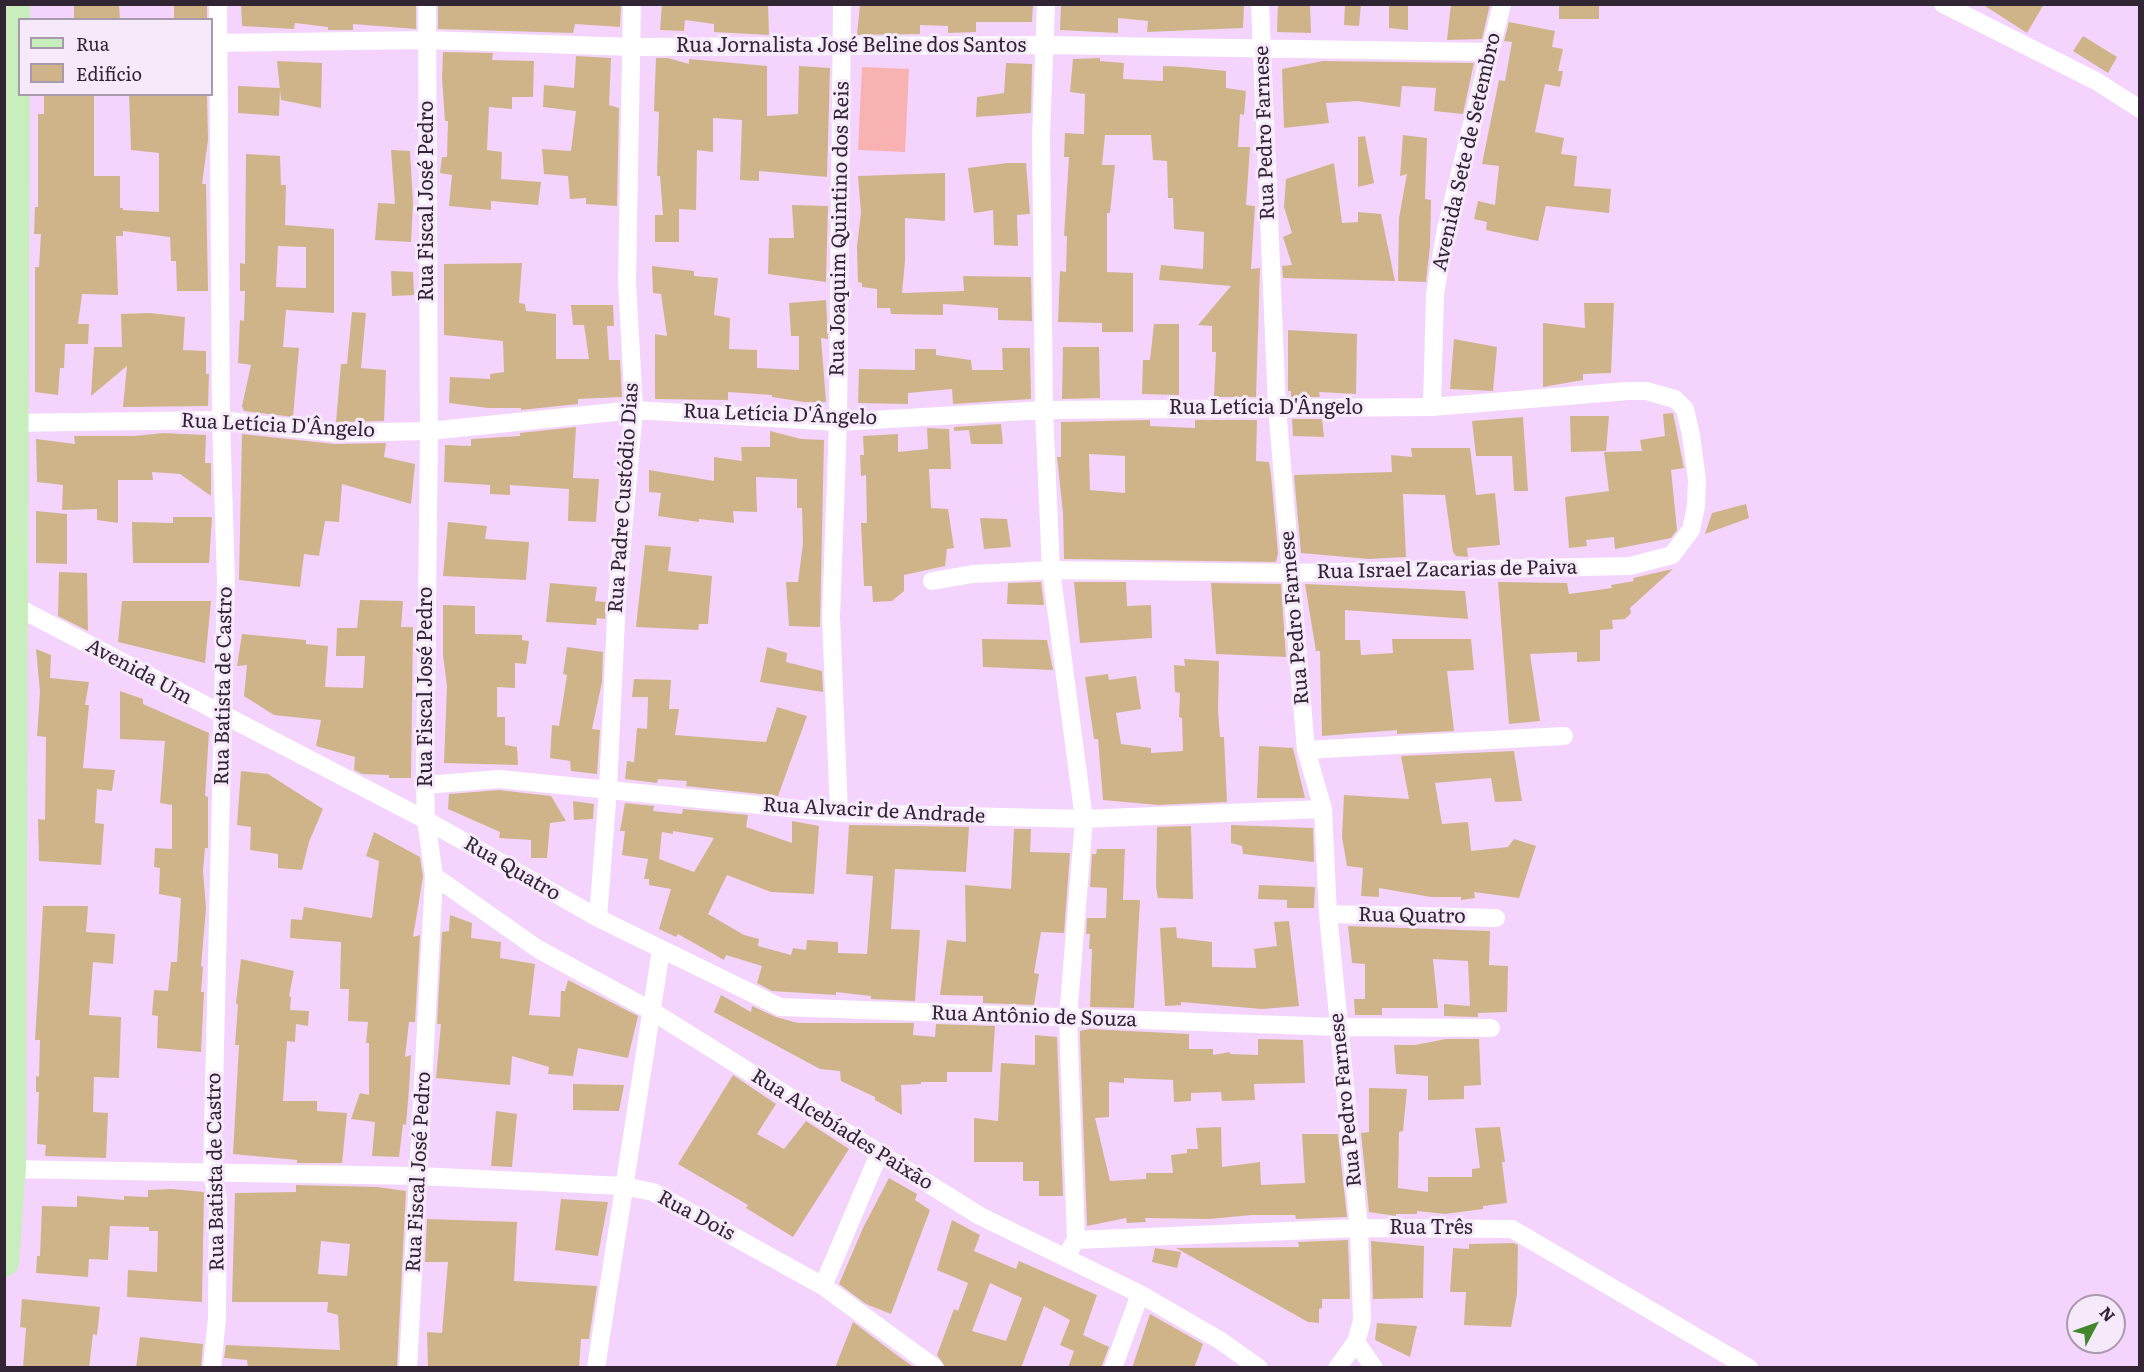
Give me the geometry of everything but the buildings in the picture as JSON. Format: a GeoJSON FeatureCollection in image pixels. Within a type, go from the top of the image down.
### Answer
{"type":"FeatureCollection","features":[{"type":"Feature","properties":{"kind":"main road"},"geometry":{"type":"LineString","coordinates":[[4,1262],[8,1169],[8,801],[13,605],[9,422],[15,4]]}},
{"type":"Feature","properties":{"kind":"street","name":"Rua Batista de Castro"},"geometry":{"type":"LineString","coordinates":[[212,1368],[217,1318],[218,1213],[212,1174],[226,580],[215,43],[218,4]]}},
{"type":"Feature","properties":{"kind":"street","name":"Rua Fiscal José Pedro"},"geometry":{"type":"LineString","coordinates":[[408,1368],[434,876],[426,820],[425,785],[429,431],[427,4]]}},
{"type":"Feature","properties":{"kind":"street","name":"Rua Padre Custódio Dias"},"geometry":{"type":"LineString","coordinates":[[598,918],[608,789],[617,598],[634,410],[627,281],[632,4]]}},
{"type":"Feature","properties":{"kind":"street","name":"Rua Joaquim Quintino dos Reis"},"geometry":{"type":"LineString","coordinates":[[839,813],[831,617],[838,422],[842,4]]}},
{"type":"Feature","properties":{"kind":"street"},"geometry":{"type":"LineString","coordinates":[[1046,4],[1041,136],[1044,410],[1051,570],[1084,819],[1068,1018],[1076,1240],[1066,1256]]}},
{"type":"Feature","properties":{"kind":"street","name":"Rua Pedro Farnese"},"geometry":{"type":"LineString","coordinates":[[1260,4],[1277,407],[1306,750],[1323,809],[1328,914],[1359,1228],[1362,1321],[1356,1342]]}},
{"type":"Feature","properties":{"kind":"street","name":"Avenida Sete de Setembro"},"geometry":{"type":"LineString","coordinates":[[1432,407],[1435,294],[1438,272],[1446,229],[1502,4]]}},
{"type":"Feature","properties":{"kind":"street"},"geometry":{"type":"LineString","coordinates":[[1943,4],[2096,81],[2139,109]]}},
{"type":"Feature","properties":{"kind":"street","name":"Rua Jornalista José Beline dos Santos"},"geometry":{"type":"LineString","coordinates":[[215,43],[427,40],[633,47],[1046,45],[1490,52]]}},
{"type":"Feature","properties":{"kind":"street","name":"Rua Letícia D'Ângelo"},"geometry":{"type":"LineString","coordinates":[[9,422],[221,420],[336,433],[429,431],[634,410],[838,422],[1044,410],[1432,407],[1628,391],[1665,395],[1675,399],[1685,409],[1697,480],[1696,506],[1690,530],[1672,555]]}},
{"type":"Feature","properties":{"kind":"street","name":"Rua Israel Zacarias de Paiva"},"geometry":{"type":"LineString","coordinates":[[932,581],[973,574],[1051,570],[1291,573],[1611,567],[1630,566],[1672,555]]}},
{"type":"Feature","properties":{"kind":"street","name":"Avenida Um"},"geometry":{"type":"LineString","coordinates":[[13,605],[426,820]]}},
{"type":"Feature","properties":{"kind":"street"},"geometry":{"type":"LineString","coordinates":[[1306,750],[1564,736]]}},
{"type":"Feature","properties":{"kind":"street","name":"Rua Alvacir de Andrade"},"geometry":{"type":"LineString","coordinates":[[425,785],[499,779],[839,813],[1084,819],[1323,809]]}},
{"type":"Feature","properties":{"kind":"street","name":"Rua Quatro"},"geometry":{"type":"LineString","coordinates":[[426,820],[598,918]]}},
{"type":"Feature","properties":{"kind":"street","name":"Rua Alcebíades Paixão"},"geometry":{"type":"LineString","coordinates":[[434,876],[537,949],[650,1011],[980,1216],[1140,1294],[1221,1341],[1259,1368]]}},
{"type":"Feature","properties":{"kind":"street","name":"Rua Quatro"},"geometry":{"type":"LineString","coordinates":[[1328,914],[1496,918]]}},
{"type":"Feature","properties":{"kind":"street","name":"Rua Antônio de Souza"},"geometry":{"type":"LineString","coordinates":[[598,918],[780,1007],[1338,1027],[1491,1028]]}},
{"type":"Feature","properties":{"kind":"street"},"geometry":{"type":"LineString","coordinates":[[596,1368],[660,950]]}},
{"type":"Feature","properties":{"kind":"street"},"geometry":{"type":"LineString","coordinates":[[823,1286],[879,1154]]}},
{"type":"Feature","properties":{"kind":"street","name":"Rua Dois"},"geometry":{"type":"LineString","coordinates":[[8,1169],[419,1176],[623,1186],[653,1192],[823,1286],[935,1368]]}},
{"type":"Feature","properties":{"kind":"street","name":"Rua Três"},"geometry":{"type":"LineString","coordinates":[[1076,1240],[1359,1228],[1512,1229],[1749,1368]]}},
{"type":"Feature","properties":{"kind":"street"},"geometry":{"type":"LineString","coordinates":[[1113,1368],[1140,1294]]}},
{"type":"Feature","properties":{"kind":"street"},"geometry":{"type":"LineString","coordinates":[[1337,1368],[1356,1342],[1374,1368]]}},
{"type":"Feature","properties":{"kind":"shaded area"},"geometry":{"type":"Polygon","coordinates":[[[862,67],[909,69],[905,152],[858,150],[862,67]]]}}]}
